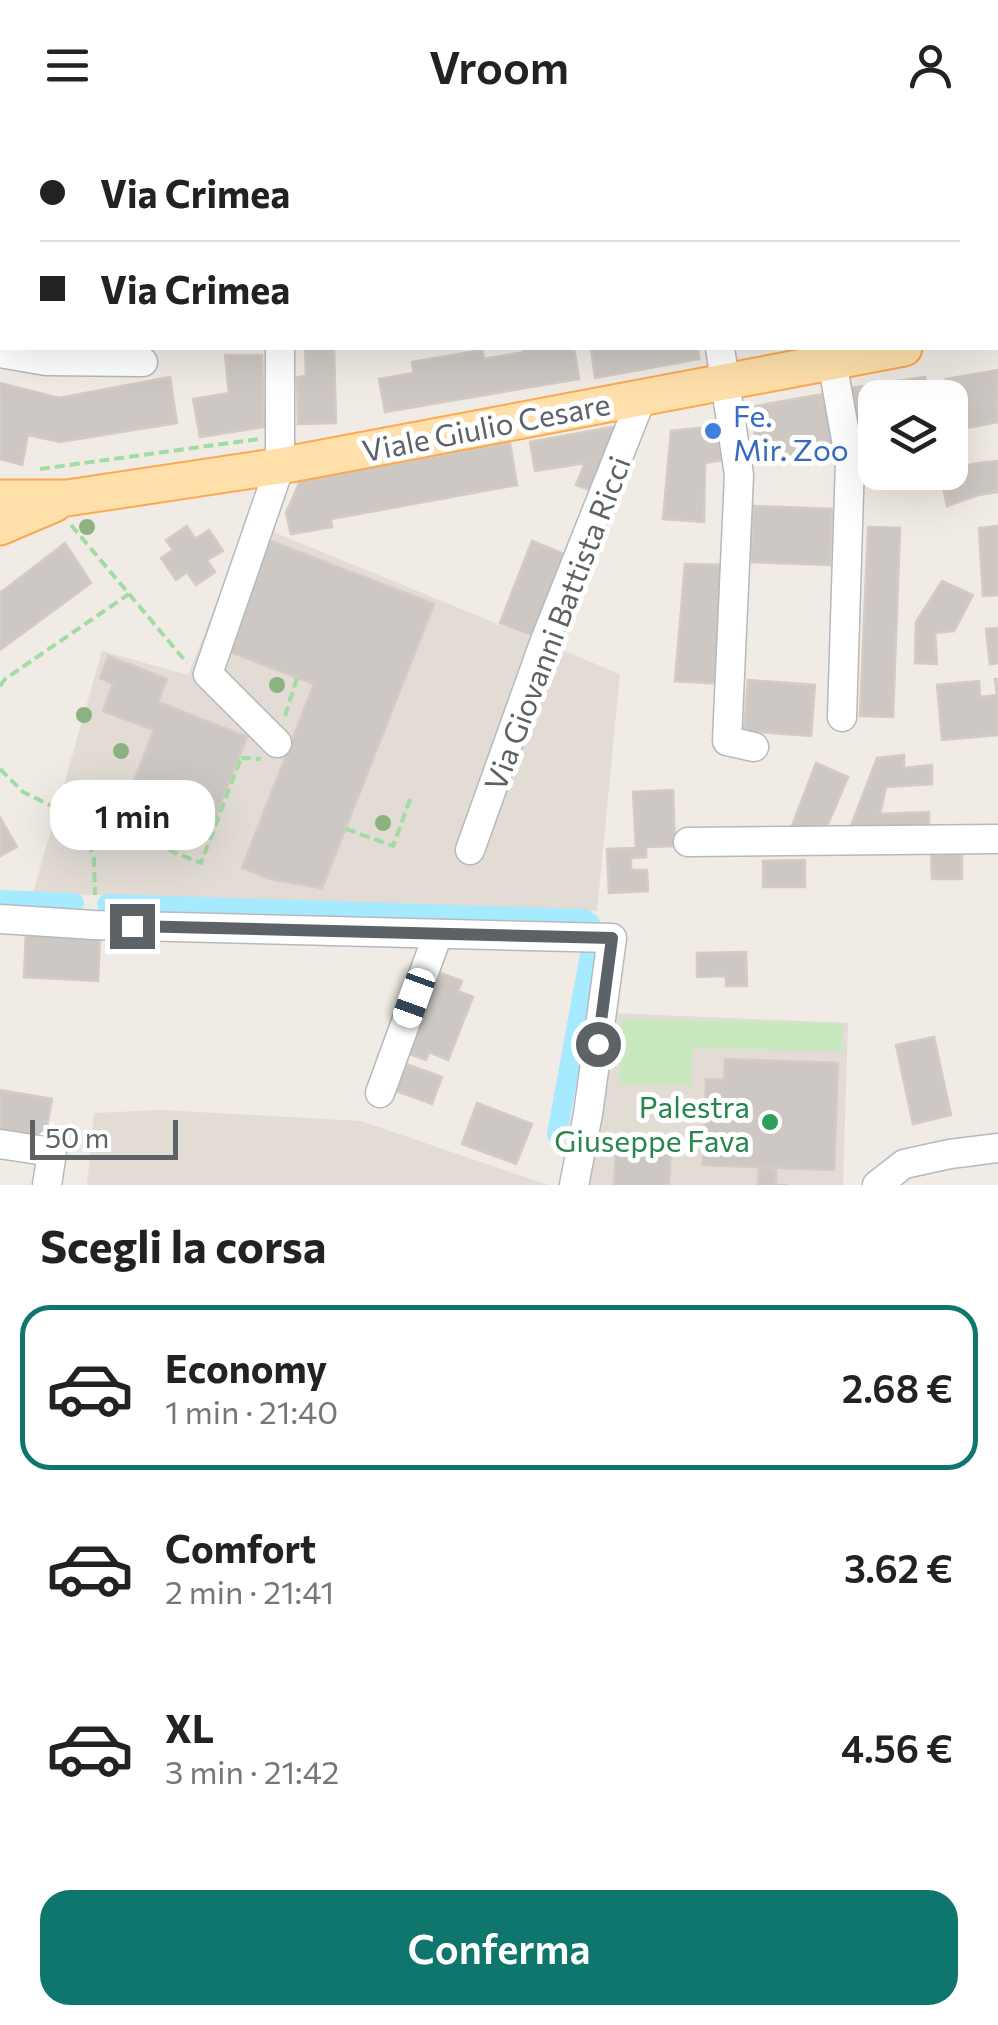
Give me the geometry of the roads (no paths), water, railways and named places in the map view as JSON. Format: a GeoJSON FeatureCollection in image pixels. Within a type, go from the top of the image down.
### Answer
{"type":"FeatureCollection","features":[{"type":"Feature","properties":{"kind":"main road","name":"Viale Giulio Cesare"},"geometry":{"type":"LineString","coordinates":[[0,527],[69,512],[273,452],[642,397],[722,364],[832,361],[893,350]]}},
{"type":"Feature","properties":{"kind":"main road","name":"Viale Giulio Cesare"},"geometry":{"type":"LineString","coordinates":[[0,498],[69,512]]}},
{"type":"Feature","properties":{"kind":"street"},"geometry":{"type":"LineString","coordinates":[[277,743],[208,674],[259,526],[273,452],[280,350]]}},
{"type":"Feature","properties":{"kind":"street"},"geometry":{"type":"LineString","coordinates":[[0,353],[46,360],[143,362]]}},
{"type":"Feature","properties":{"kind":"street"},"geometry":{"type":"LineString","coordinates":[[832,361],[850,462],[842,718]]}},
{"type":"Feature","properties":{"kind":"street"},"geometry":{"type":"LineString","coordinates":[[722,364],[739,475],[727,741],[754,747]]}},
{"type":"Feature","properties":{"kind":"street","name":"Via Giovanni Battista Ricci"},"geometry":{"type":"LineString","coordinates":[[470,850],[544,642],[642,397]]}},
{"type":"Feature","properties":{"kind":"street"},"geometry":{"type":"LineString","coordinates":[[688,842],[998,839]]}},
{"type":"Feature","properties":{"kind":"street"},"geometry":{"type":"LineString","coordinates":[[0,919],[94,925],[612,938],[588,1114],[574,1185]]}},
{"type":"Feature","properties":{"kind":"street"},"geometry":{"type":"LineString","coordinates":[[380,1093],[438,934]]}},
{"type":"Feature","properties":{"kind":"street"},"geometry":{"type":"LineString","coordinates":[[0,1144],[52,1152],[47,1185]]}},
{"type":"Feature","properties":{"kind":"street"},"geometry":{"type":"LineString","coordinates":[[877,1185],[904,1164],[998,1148]]}},
{"type":"Feature","properties":{"kind":"waterway"},"geometry":{"type":"LineString","coordinates":[[0,900],[74,903]]}},
{"type":"Feature","properties":{"kind":"waterway"},"geometry":{"type":"LineString","coordinates":[[107,904],[584,919],[590,923],[592,933]]}},
{"type":"Feature","properties":{"kind":"waterway"},"geometry":{"type":"LineString","coordinates":[[557,1134],[591,949]]}},
{"type":"Feature","properties":{"kind":"place","name":"Fe. Mir. Zoo"},"geometry":{"type":"Point","coordinates":[713,431]}},
{"type":"Feature","properties":{"kind":"place","name":"Palestra Giuseppe Fava"},"geometry":{"type":"Point","coordinates":[770,1122]}}]}
